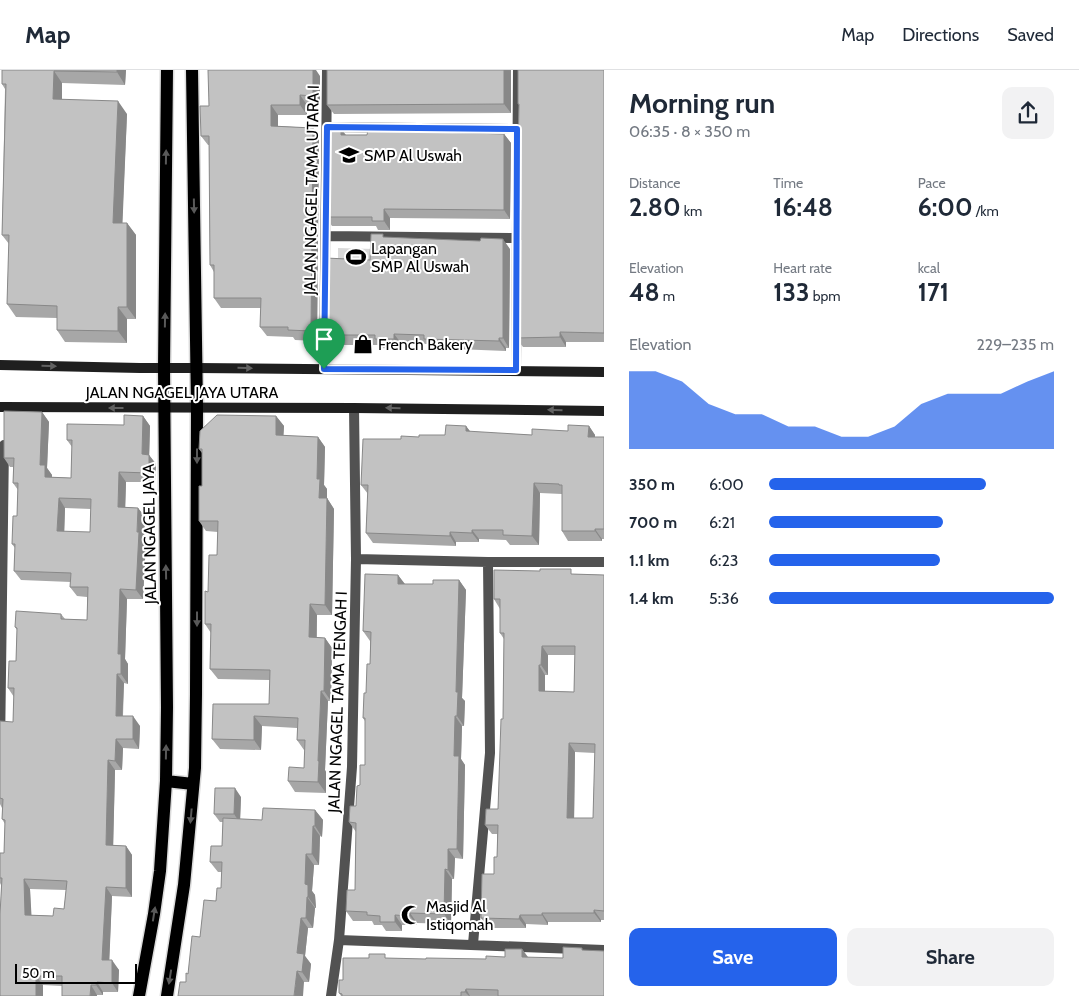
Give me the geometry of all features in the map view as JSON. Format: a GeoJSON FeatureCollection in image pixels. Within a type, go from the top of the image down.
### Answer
{"type":"FeatureCollection","features":[{"type":"Feature","properties":{"kind":"main road","name":"JALAN NGAGEL JAYA"},"geometry":{"type":"LineString","coordinates":[[140,996],[160,871],[166,781],[164,368],[167,70]]}},
{"type":"Feature","properties":{"kind":"main road"},"geometry":{"type":"LineString","coordinates":[[167,996],[184,885],[194,784],[197,408],[192,70]]}},
{"type":"Feature","properties":{"kind":"main road"},"geometry":{"type":"LineString","coordinates":[[166,781],[194,784]]}},
{"type":"Feature","properties":{"kind":"street","name":"JALAN NGAGEL TAMA UTARA I"},"geometry":{"type":"LineString","coordinates":[[324,369],[327,70]]}},
{"type":"Feature","properties":{"kind":"street"},"geometry":{"type":"LineString","coordinates":[[516,370],[518,70]]}},
{"type":"Feature","properties":{"kind":"street"},"geometry":{"type":"LineString","coordinates":[[327,127],[517,129]]}},
{"type":"Feature","properties":{"kind":"street"},"geometry":{"type":"LineString","coordinates":[[326,236],[516,238]]}},
{"type":"Feature","properties":{"kind":"street","name":"JALAN NGAGEL JAYA UTARA"},"geometry":{"type":"LineString","coordinates":[[0,365],[604,372]]}},
{"type":"Feature","properties":{"kind":"street","name":"JALAN NGAGEL JAYA UTARA"},"geometry":{"type":"LineString","coordinates":[[2,407],[604,411]]}},
{"type":"Feature","properties":{"kind":"street"},"geometry":{"type":"LineString","coordinates":[[0,750],[4,426],[2,407]]}},
{"type":"Feature","properties":{"kind":"street","name":"JALAN NGAGEL TAMA TENGAH I"},"geometry":{"type":"LineString","coordinates":[[331,996],[339,940],[353,752],[356,559],[354,408]]}},
{"type":"Feature","properties":{"kind":"street"},"geometry":{"type":"LineString","coordinates":[[356,559],[604,562]]}},
{"type":"Feature","properties":{"kind":"street"},"geometry":{"type":"LineString","coordinates":[[473,944],[490,753],[488,562]]}},
{"type":"Feature","properties":{"kind":"street"},"geometry":{"type":"LineString","coordinates":[[339,940],[604,950]]}},
{"type":"Feature","properties":{"kind":"shaded area","name":"Lapangan SMP Al Uswah"},"geometry":{"type":"Polygon","coordinates":[[[338,248],[374,249],[374,265],[338,265],[338,248]]]}},
{"type":"Feature","properties":{"kind":"building"},"geometry":{"type":"Polygon","coordinates":[[[2,70],[117,70],[117,72],[54,71],[53,99],[118,101],[113,223],[127,223],[127,307],[118,307],[118,331],[57,330],[57,306],[7,304],[9,235],[2,235],[6,84],[2,84],[2,70]]]}},
{"type":"Feature","properties":{"kind":"building"},"geometry":{"type":"Polygon","coordinates":[[[208,70],[313,70],[313,96],[300,95],[300,105],[271,105],[271,126],[313,128],[311,331],[288,330],[288,327],[260,327],[261,298],[214,298],[214,265],[210,265],[209,136],[201,136],[200,106],[209,106],[208,70]]]}},
{"type":"Feature","properties":{"kind":"building"},"geometry":{"type":"Polygon","coordinates":[[[327,70],[504,70],[504,104],[327,105],[327,70]]]}},
{"type":"Feature","properties":{"kind":"building"},"geometry":{"type":"Polygon","coordinates":[[[518,70],[604,70],[604,333],[560,332],[560,337],[516,338],[517,240],[521,240],[521,210],[517,210],[518,70]]]}},
{"type":"Feature","properties":{"kind":"building"},"geometry":{"type":"Polygon","coordinates":[[[327,128],[341,129],[341,135],[367,135],[368,130],[504,134],[504,210],[384,209],[384,221],[372,221],[372,217],[326,217],[327,128]]]}},
{"type":"Feature","properties":{"kind":"building"},"geometry":{"type":"Polygon","coordinates":[[[371,234],[383,234],[383,237],[480,241],[481,238],[503,239],[503,338],[499,338],[499,341],[424,339],[424,335],[394,334],[394,339],[375,339],[375,335],[330,335],[330,332],[324,332],[325,258],[370,260],[371,234]]]}},
{"type":"Feature","properties":{"kind":"building"},"geometry":{"type":"Polygon","coordinates":[[[4,411],[42,412],[40,465],[45,465],[45,477],[71,478],[72,440],[67,440],[67,424],[124,425],[124,415],[143,416],[142,454],[149,455],[149,473],[119,472],[118,507],[138,508],[137,532],[139,532],[136,590],[120,589],[118,654],[121,654],[121,674],[117,674],[116,716],[133,716],[133,739],[116,739],[115,761],[108,760],[106,845],[126,846],[126,888],[106,887],[102,960],[112,960],[112,983],[97,982],[96,985],[91,985],[90,996],[62,996],[62,976],[36,976],[36,996],[0,996],[2,878],[0,878],[0,853],[4,853],[5,820],[2,819],[3,799],[0,798],[0,721],[13,722],[14,688],[8,688],[9,661],[16,661],[16,611],[61,614],[61,619],[87,620],[88,587],[70,587],[71,573],[14,571],[15,544],[12,544],[13,516],[17,516],[18,483],[13,483],[14,458],[4,458],[4,411]],[[59,498],[57,531],[90,532],[91,499],[59,498]],[[24,879],[25,915],[53,916],[54,908],[64,909],[67,881],[24,879]]]}},
{"type":"Feature","properties":{"kind":"building"},"geometry":{"type":"Polygon","coordinates":[[[217,415],[276,416],[276,435],[318,437],[317,479],[320,479],[319,498],[327,498],[325,605],[310,604],[309,637],[325,638],[324,691],[321,691],[318,782],[288,781],[289,767],[304,768],[305,740],[297,740],[298,718],[254,716],[254,740],[212,739],[213,704],[269,704],[270,670],[210,669],[211,624],[205,624],[205,591],[208,592],[209,555],[217,555],[218,521],[199,521],[199,486],[202,486],[202,449],[199,449],[200,431],[217,415]]]}},
{"type":"Feature","properties":{"kind":"building"},"geometry":{"type":"Polygon","coordinates":[[[446,425],[466,426],[466,431],[532,435],[532,429],[568,431],[568,425],[589,426],[588,437],[604,437],[604,529],[595,529],[595,531],[562,531],[562,485],[534,483],[532,536],[503,535],[503,530],[472,530],[472,533],[450,532],[450,536],[366,533],[368,485],[361,485],[363,439],[401,439],[401,436],[445,435],[446,425]]]}},
{"type":"Feature","properties":{"kind":"building"},"geometry":{"type":"Polygon","coordinates":[[[540,569],[571,569],[571,574],[604,575],[604,911],[594,910],[594,913],[520,915],[519,919],[481,918],[482,874],[494,874],[494,857],[497,857],[498,825],[485,825],[486,809],[498,809],[501,719],[503,719],[504,633],[500,633],[500,599],[494,599],[494,570],[540,571],[540,569]],[[542,646],[541,665],[539,665],[539,691],[574,692],[575,646],[542,646]],[[569,743],[567,818],[593,818],[595,744],[569,743]]]}},
{"type":"Feature","properties":{"kind":"building"},"geometry":{"type":"Polygon","coordinates":[[[365,574],[398,575],[398,584],[433,584],[433,580],[459,580],[456,692],[458,692],[454,756],[459,756],[457,849],[448,849],[448,870],[445,869],[444,914],[410,913],[410,916],[395,915],[395,922],[380,922],[380,916],[367,915],[367,912],[346,911],[347,890],[355,890],[356,823],[349,822],[350,806],[356,806],[357,786],[360,785],[360,765],[365,765],[364,693],[366,693],[367,664],[370,664],[371,632],[363,631],[365,574]]]}},
{"type":"Feature","properties":{"kind":"building"},"geometry":{"type":"Polygon","coordinates":[[[215,788],[235,788],[234,814],[214,814],[215,788]]]}},
{"type":"Feature","properties":{"kind":"building"},"geometry":{"type":"Polygon","coordinates":[[[263,808],[315,810],[312,854],[306,854],[305,884],[308,885],[308,897],[306,918],[301,918],[297,953],[304,954],[302,972],[297,971],[294,996],[178,996],[180,982],[186,982],[186,973],[188,974],[192,936],[200,937],[204,900],[216,901],[217,888],[221,888],[222,862],[210,862],[211,846],[222,846],[223,818],[262,820],[263,808]]]}},
{"type":"Feature","properties":{"kind":"building"},"geometry":{"type":"Polygon","coordinates":[[[563,947],[604,951],[604,996],[498,996],[498,990],[466,989],[465,992],[461,992],[461,996],[342,996],[339,993],[339,980],[343,980],[343,958],[369,958],[369,954],[385,954],[385,958],[486,959],[486,956],[505,957],[505,949],[522,949],[522,957],[563,958],[563,947]]]}},
{"type":"Feature","properties":{"kind":"place","name":"SMP Al Uswah"},"geometry":{"type":"Point","coordinates":[349,155]}},
{"type":"Feature","properties":{"kind":"place","name":"Lapangan SMP Al Uswah"},"geometry":{"type":"Point","coordinates":[356,257]}},
{"type":"Feature","properties":{"kind":"place","name":"French Bakery"},"geometry":{"type":"Point","coordinates":[363,344]}},
{"type":"Feature","properties":{"kind":"place","name":"Masjid Al Istiqomah"},"geometry":{"type":"Point","coordinates":[411,915]}},
{"type":"Feature","properties":{"kind":"route"},"geometry":{"type":"LineString","coordinates":[[327,127],[517,129],[516,370],[324,369],[327,127]]}}]}
